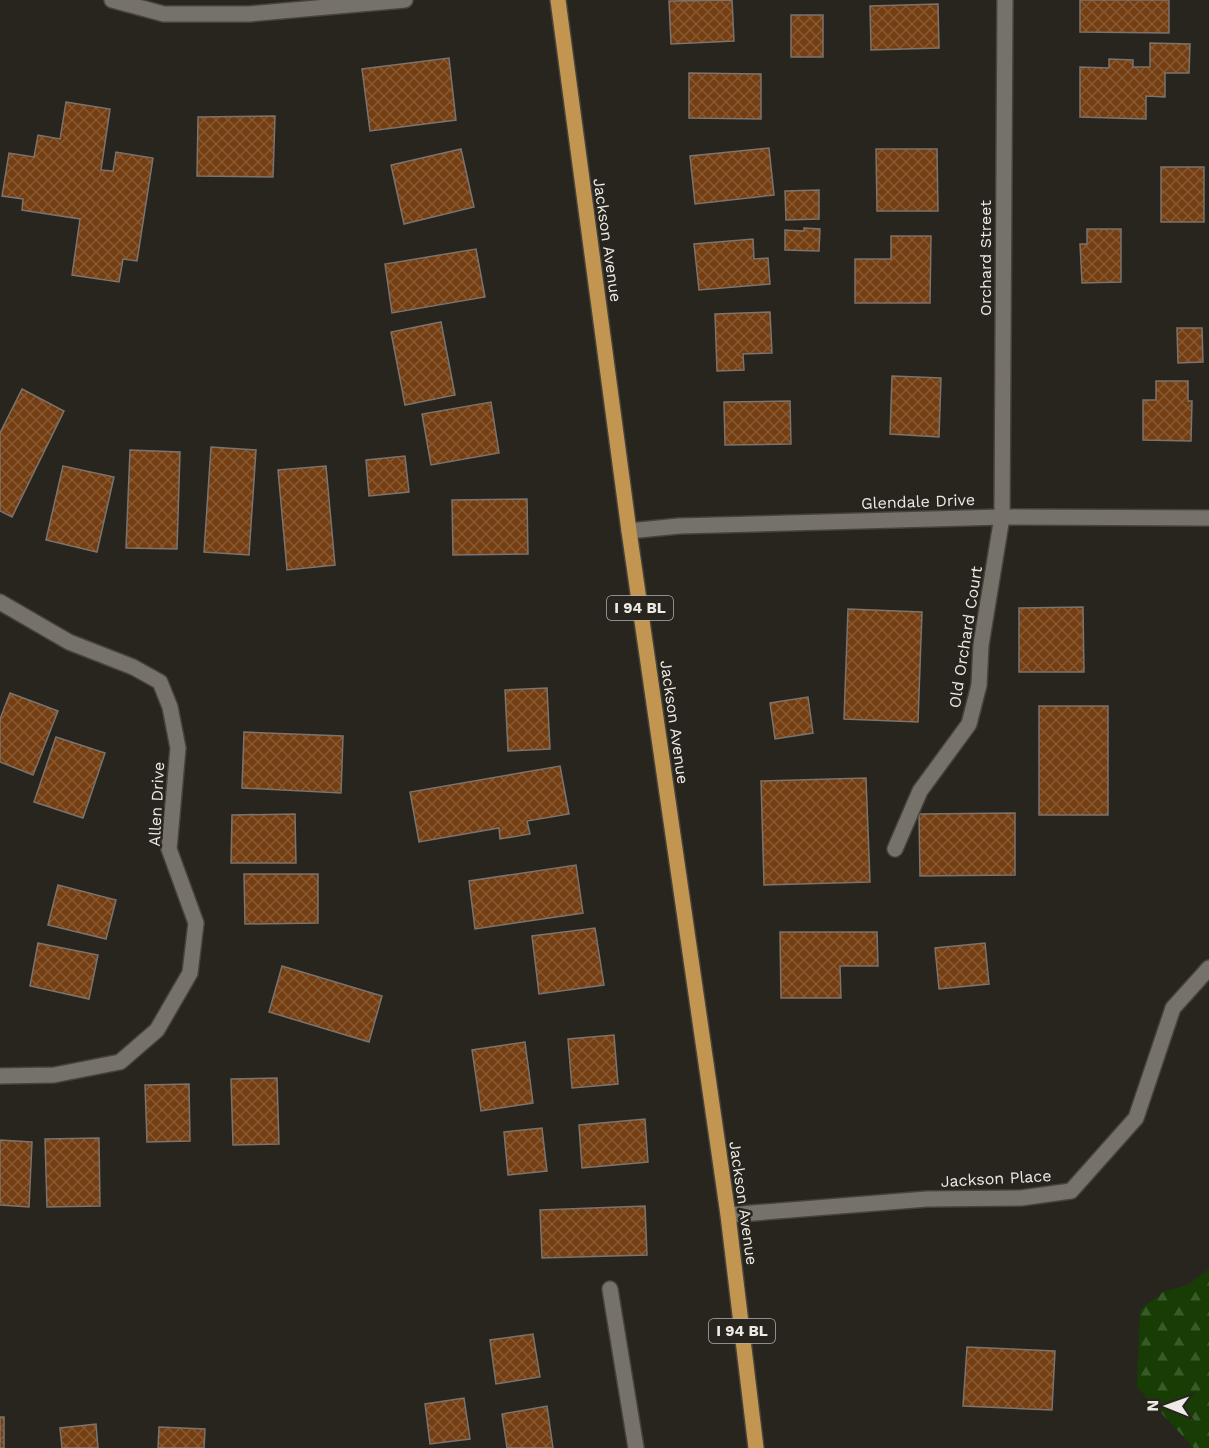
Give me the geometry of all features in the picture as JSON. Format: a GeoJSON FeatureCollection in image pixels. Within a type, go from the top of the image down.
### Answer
{"type":"FeatureCollection","features":[{"type":"Feature","properties":{"kind":"main road","name":"Jackson Avenue"},"geometry":{"type":"LineString","coordinates":[[558,0],[629,531],[728,1215],[756,1448]]}},
{"type":"Feature","properties":{"kind":"street"},"geometry":{"type":"LineString","coordinates":[[112,0],[164,14],[249,14],[405,0]]}},
{"type":"Feature","properties":{"kind":"street","name":"Orchard Street"},"geometry":{"type":"LineString","coordinates":[[1002,517],[1005,0]]}},
{"type":"Feature","properties":{"kind":"street","name":"Glendale Drive"},"geometry":{"type":"LineString","coordinates":[[629,531],[679,526],[1002,517],[1209,518]]}},
{"type":"Feature","properties":{"kind":"street","name":"Old Orchard Court"},"geometry":{"type":"LineString","coordinates":[[895,849],[920,791],[969,724],[979,685],[981,645],[1002,517]]}},
{"type":"Feature","properties":{"kind":"street","name":"Allen Drive"},"geometry":{"type":"LineString","coordinates":[[0,602],[69,642],[133,667],[160,682],[170,707],[178,748],[169,849],[196,923],[190,973],[158,1030],[120,1062],[54,1075],[0,1077]]}},
{"type":"Feature","properties":{"kind":"street","name":"Jackson Place"},"geometry":{"type":"LineString","coordinates":[[728,1215],[927,1199],[1022,1198],[1071,1191],[1136,1118],[1173,1008],[1209,968]]}},
{"type":"Feature","properties":{"kind":"street"},"geometry":{"type":"LineString","coordinates":[[610,1288],[636,1448]]}},
{"type":"Feature","properties":{"kind":"green space"},"geometry":{"type":"Polygon","coordinates":[[[1209,1269],[1209,1448],[1194,1448],[1137,1387],[1140,1310],[1163,1292],[1188,1285],[1209,1269]]]}},
{"type":"Feature","properties":{"kind":"building"},"geometry":{"type":"Polygon","coordinates":[[[732,0],[734,41],[671,44],[669,1],[732,0]]]}},
{"type":"Feature","properties":{"kind":"building"},"geometry":{"type":"Polygon","coordinates":[[[1080,0],[1169,0],[1169,33],[1080,32],[1080,0]]]}},
{"type":"Feature","properties":{"kind":"building"},"geometry":{"type":"Polygon","coordinates":[[[938,4],[939,48],[871,50],[870,6],[938,4]]]}},
{"type":"Feature","properties":{"kind":"building"},"geometry":{"type":"Polygon","coordinates":[[[791,15],[823,15],[823,57],[791,57],[791,15]]]}},
{"type":"Feature","properties":{"kind":"building"},"geometry":{"type":"Polygon","coordinates":[[[1150,43],[1190,44],[1189,73],[1165,73],[1165,97],[1146,96],[1146,119],[1080,117],[1080,67],[1109,68],[1109,59],[1133,60],[1133,67],[1150,67],[1150,43]]]}},
{"type":"Feature","properties":{"kind":"building"},"geometry":{"type":"Polygon","coordinates":[[[449,58],[456,120],[370,131],[362,69],[449,58]]]}},
{"type":"Feature","properties":{"kind":"building"},"geometry":{"type":"Polygon","coordinates":[[[689,73],[761,74],[761,119],[689,118],[689,73]]]}},
{"type":"Feature","properties":{"kind":"building"},"geometry":{"type":"Polygon","coordinates":[[[66,102],[110,109],[101,170],[113,171],[116,152],[153,158],[137,261],[123,259],[119,282],[72,275],[80,219],[22,210],[23,199],[2,196],[9,153],[34,157],[38,135],[60,139],[66,102]]]}},
{"type":"Feature","properties":{"kind":"building"},"geometry":{"type":"Polygon","coordinates":[[[275,116],[273,177],[197,176],[198,117],[275,116]]]}},
{"type":"Feature","properties":{"kind":"building"},"geometry":{"type":"Polygon","coordinates":[[[769,148],[774,195],[695,204],[690,156],[769,148]]]}},
{"type":"Feature","properties":{"kind":"building"},"geometry":{"type":"Polygon","coordinates":[[[461,149],[474,207],[404,224],[391,165],[461,149]]]}},
{"type":"Feature","properties":{"kind":"building"},"geometry":{"type":"Polygon","coordinates":[[[876,149],[937,149],[938,211],[877,211],[876,149]]]}},
{"type":"Feature","properties":{"kind":"building"},"geometry":{"type":"Polygon","coordinates":[[[1161,167],[1204,167],[1204,222],[1161,222],[1161,167]]]}},
{"type":"Feature","properties":{"kind":"building"},"geometry":{"type":"Polygon","coordinates":[[[819,190],[819,219],[786,220],[785,191],[819,190]]]}},
{"type":"Feature","properties":{"kind":"building"},"geometry":{"type":"Polygon","coordinates":[[[804,228],[820,229],[819,251],[785,250],[785,230],[804,231],[804,228]]]}},
{"type":"Feature","properties":{"kind":"building"},"geometry":{"type":"Polygon","coordinates":[[[1087,229],[1121,229],[1121,282],[1082,283],[1080,244],[1087,244],[1087,229]]]}},
{"type":"Feature","properties":{"kind":"building"},"geometry":{"type":"Polygon","coordinates":[[[891,236],[931,236],[930,303],[855,303],[855,259],[891,259],[891,236]]]}},
{"type":"Feature","properties":{"kind":"building"},"geometry":{"type":"Polygon","coordinates":[[[753,239],[754,259],[768,258],[770,284],[699,290],[694,244],[753,239]]]}},
{"type":"Feature","properties":{"kind":"building"},"geometry":{"type":"Polygon","coordinates":[[[476,249],[485,297],[392,313],[385,264],[476,249]]]}},
{"type":"Feature","properties":{"kind":"building"},"geometry":{"type":"Polygon","coordinates":[[[770,312],[772,353],[743,354],[744,370],[717,371],[715,314],[770,312]]]}},
{"type":"Feature","properties":{"kind":"building"},"geometry":{"type":"Polygon","coordinates":[[[441,322],[455,395],[405,405],[391,332],[441,322]]]}},
{"type":"Feature","properties":{"kind":"building"},"geometry":{"type":"Polygon","coordinates":[[[1177,328],[1202,328],[1203,362],[1178,363],[1177,328]]]}},
{"type":"Feature","properties":{"kind":"building"},"geometry":{"type":"Polygon","coordinates":[[[892,376],[941,378],[939,437],[890,434],[892,376]]]}},
{"type":"Feature","properties":{"kind":"building"},"geometry":{"type":"Polygon","coordinates":[[[1156,381],[1188,381],[1188,401],[1192,401],[1191,441],[1143,440],[1143,400],[1156,400],[1156,381]]]}},
{"type":"Feature","properties":{"kind":"building"},"geometry":{"type":"Polygon","coordinates":[[[22,389],[64,411],[12,517],[0,511],[0,433],[22,389]]]}},
{"type":"Feature","properties":{"kind":"building"},"geometry":{"type":"Polygon","coordinates":[[[790,401],[791,444],[725,445],[724,402],[790,401]]]}},
{"type":"Feature","properties":{"kind":"building"},"geometry":{"type":"Polygon","coordinates":[[[491,402],[499,453],[431,465],[422,414],[491,402]]]}},
{"type":"Feature","properties":{"kind":"building"},"geometry":{"type":"Polygon","coordinates":[[[211,447],[256,450],[249,555],[204,552],[211,447]]]}},
{"type":"Feature","properties":{"kind":"building"},"geometry":{"type":"Polygon","coordinates":[[[130,450],[180,452],[177,549],[126,548],[130,450]]]}},
{"type":"Feature","properties":{"kind":"building"},"geometry":{"type":"Polygon","coordinates":[[[405,456],[409,492],[369,496],[366,460],[405,456]]]}},
{"type":"Feature","properties":{"kind":"building"},"geometry":{"type":"Polygon","coordinates":[[[63,466],[114,477],[97,552],[46,540],[63,466]]]}},
{"type":"Feature","properties":{"kind":"building"},"geometry":{"type":"Polygon","coordinates":[[[326,466],[335,565],[287,570],[278,470],[326,466]]]}},
{"type":"Feature","properties":{"kind":"building"},"geometry":{"type":"Polygon","coordinates":[[[527,499],[528,554],[453,555],[452,500],[527,499]]]}},
{"type":"Feature","properties":{"kind":"building"},"geometry":{"type":"Polygon","coordinates":[[[1083,607],[1084,672],[1019,672],[1019,608],[1083,607]]]}},
{"type":"Feature","properties":{"kind":"building"},"geometry":{"type":"Polygon","coordinates":[[[848,609],[922,612],[918,722],[844,719],[848,609]]]}},
{"type":"Feature","properties":{"kind":"building"},"geometry":{"type":"Polygon","coordinates":[[[547,688],[550,749],[508,751],[505,690],[547,688]]]}},
{"type":"Feature","properties":{"kind":"building"},"geometry":{"type":"Polygon","coordinates":[[[10,693],[58,711],[33,775],[0,762],[0,719],[10,693]]]}},
{"type":"Feature","properties":{"kind":"building"},"geometry":{"type":"Polygon","coordinates":[[[808,697],[813,733],[775,739],[770,703],[808,697]]]}},
{"type":"Feature","properties":{"kind":"building"},"geometry":{"type":"Polygon","coordinates":[[[1039,706],[1108,706],[1108,815],[1039,815],[1039,706]]]}},
{"type":"Feature","properties":{"kind":"building"},"geometry":{"type":"Polygon","coordinates":[[[244,732],[343,736],[341,793],[242,788],[244,732]]]}},
{"type":"Feature","properties":{"kind":"building"},"geometry":{"type":"Polygon","coordinates":[[[56,737],[105,753],[83,818],[34,802],[56,737]]]}},
{"type":"Feature","properties":{"kind":"building"},"geometry":{"type":"Polygon","coordinates":[[[560,766],[569,814],[527,821],[530,834],[500,839],[499,828],[419,842],[410,792],[560,766]]]}},
{"type":"Feature","properties":{"kind":"building"},"geometry":{"type":"Polygon","coordinates":[[[866,778],[870,882],[764,885],[761,781],[866,778]]]}},
{"type":"Feature","properties":{"kind":"building"},"geometry":{"type":"Polygon","coordinates":[[[1015,813],[1015,875],[920,876],[919,814],[1015,813]]]}},
{"type":"Feature","properties":{"kind":"building"},"geometry":{"type":"Polygon","coordinates":[[[295,814],[296,863],[231,863],[232,815],[295,814]]]}},
{"type":"Feature","properties":{"kind":"building"},"geometry":{"type":"Polygon","coordinates":[[[576,865],[583,913],[475,929],[469,881],[576,865]]]}},
{"type":"Feature","properties":{"kind":"building"},"geometry":{"type":"Polygon","coordinates":[[[244,874],[318,874],[318,923],[245,924],[244,874]]]}},
{"type":"Feature","properties":{"kind":"building"},"geometry":{"type":"Polygon","coordinates":[[[58,885],[116,900],[106,939],[48,925],[58,885]]]}},
{"type":"Feature","properties":{"kind":"building"},"geometry":{"type":"Polygon","coordinates":[[[595,928],[604,985],[539,994],[532,936],[595,928]]]}},
{"type":"Feature","properties":{"kind":"building"},"geometry":{"type":"Polygon","coordinates":[[[780,932],[877,932],[878,966],[840,966],[841,998],[781,998],[780,932]]]}},
{"type":"Feature","properties":{"kind":"building"},"geometry":{"type":"Polygon","coordinates":[[[38,943],[98,955],[89,999],[30,986],[38,943]]]}},
{"type":"Feature","properties":{"kind":"building"},"geometry":{"type":"Polygon","coordinates":[[[985,943],[989,984],[939,989],[935,948],[985,943]]]}},
{"type":"Feature","properties":{"kind":"building"},"geometry":{"type":"Polygon","coordinates":[[[282,966],[382,996],[369,1042],[269,1012],[282,966]]]}},
{"type":"Feature","properties":{"kind":"building"},"geometry":{"type":"Polygon","coordinates":[[[614,1035],[618,1084],[572,1088],[568,1039],[614,1035]]]}},
{"type":"Feature","properties":{"kind":"building"},"geometry":{"type":"Polygon","coordinates":[[[525,1042],[533,1103],[481,1111],[472,1050],[525,1042]]]}},
{"type":"Feature","properties":{"kind":"building"},"geometry":{"type":"Polygon","coordinates":[[[277,1078],[279,1144],[233,1145],[231,1079],[277,1078]]]}},
{"type":"Feature","properties":{"kind":"building"},"geometry":{"type":"Polygon","coordinates":[[[189,1084],[190,1141],[147,1142],[145,1085],[189,1084]]]}},
{"type":"Feature","properties":{"kind":"building"},"geometry":{"type":"Polygon","coordinates":[[[645,1119],[648,1162],[582,1168],[579,1125],[645,1119]]]}},
{"type":"Feature","properties":{"kind":"building"},"geometry":{"type":"Polygon","coordinates":[[[542,1128],[547,1171],[508,1175],[504,1132],[542,1128]]]}},
{"type":"Feature","properties":{"kind":"building"},"geometry":{"type":"Polygon","coordinates":[[[99,1138],[100,1206],[47,1207],[45,1139],[99,1138]]]}},
{"type":"Feature","properties":{"kind":"building"},"geometry":{"type":"Polygon","coordinates":[[[0,1140],[32,1142],[29,1207],[0,1205],[0,1140]]]}},
{"type":"Feature","properties":{"kind":"building"},"geometry":{"type":"Polygon","coordinates":[[[645,1206],[647,1255],[542,1258],[540,1210],[645,1206]]]}},
{"type":"Feature","properties":{"kind":"building"},"geometry":{"type":"Polygon","coordinates":[[[533,1334],[540,1377],[496,1384],[490,1340],[533,1334]]]}},
{"type":"Feature","properties":{"kind":"building"},"geometry":{"type":"Polygon","coordinates":[[[967,1347],[1055,1351],[1052,1410],[963,1406],[967,1347]]]}},
{"type":"Feature","properties":{"kind":"building"},"geometry":{"type":"Polygon","coordinates":[[[464,1398],[470,1439],[430,1444],[425,1404],[464,1398]]]}},
{"type":"Feature","properties":{"kind":"building"},"geometry":{"type":"Polygon","coordinates":[[[547,1406],[553,1448],[507,1448],[502,1414],[547,1406]]]}},
{"type":"Feature","properties":{"kind":"building"},"geometry":{"type":"Polygon","coordinates":[[[0,1417],[4,1417],[4,1448],[0,1448],[0,1417]]]}},
{"type":"Feature","properties":{"kind":"building"},"geometry":{"type":"Polygon","coordinates":[[[96,1424],[98,1448],[62,1448],[60,1428],[96,1424]]]}},
{"type":"Feature","properties":{"kind":"building"},"geometry":{"type":"Polygon","coordinates":[[[159,1427],[205,1429],[204,1448],[158,1448],[159,1427]]]}}]}
